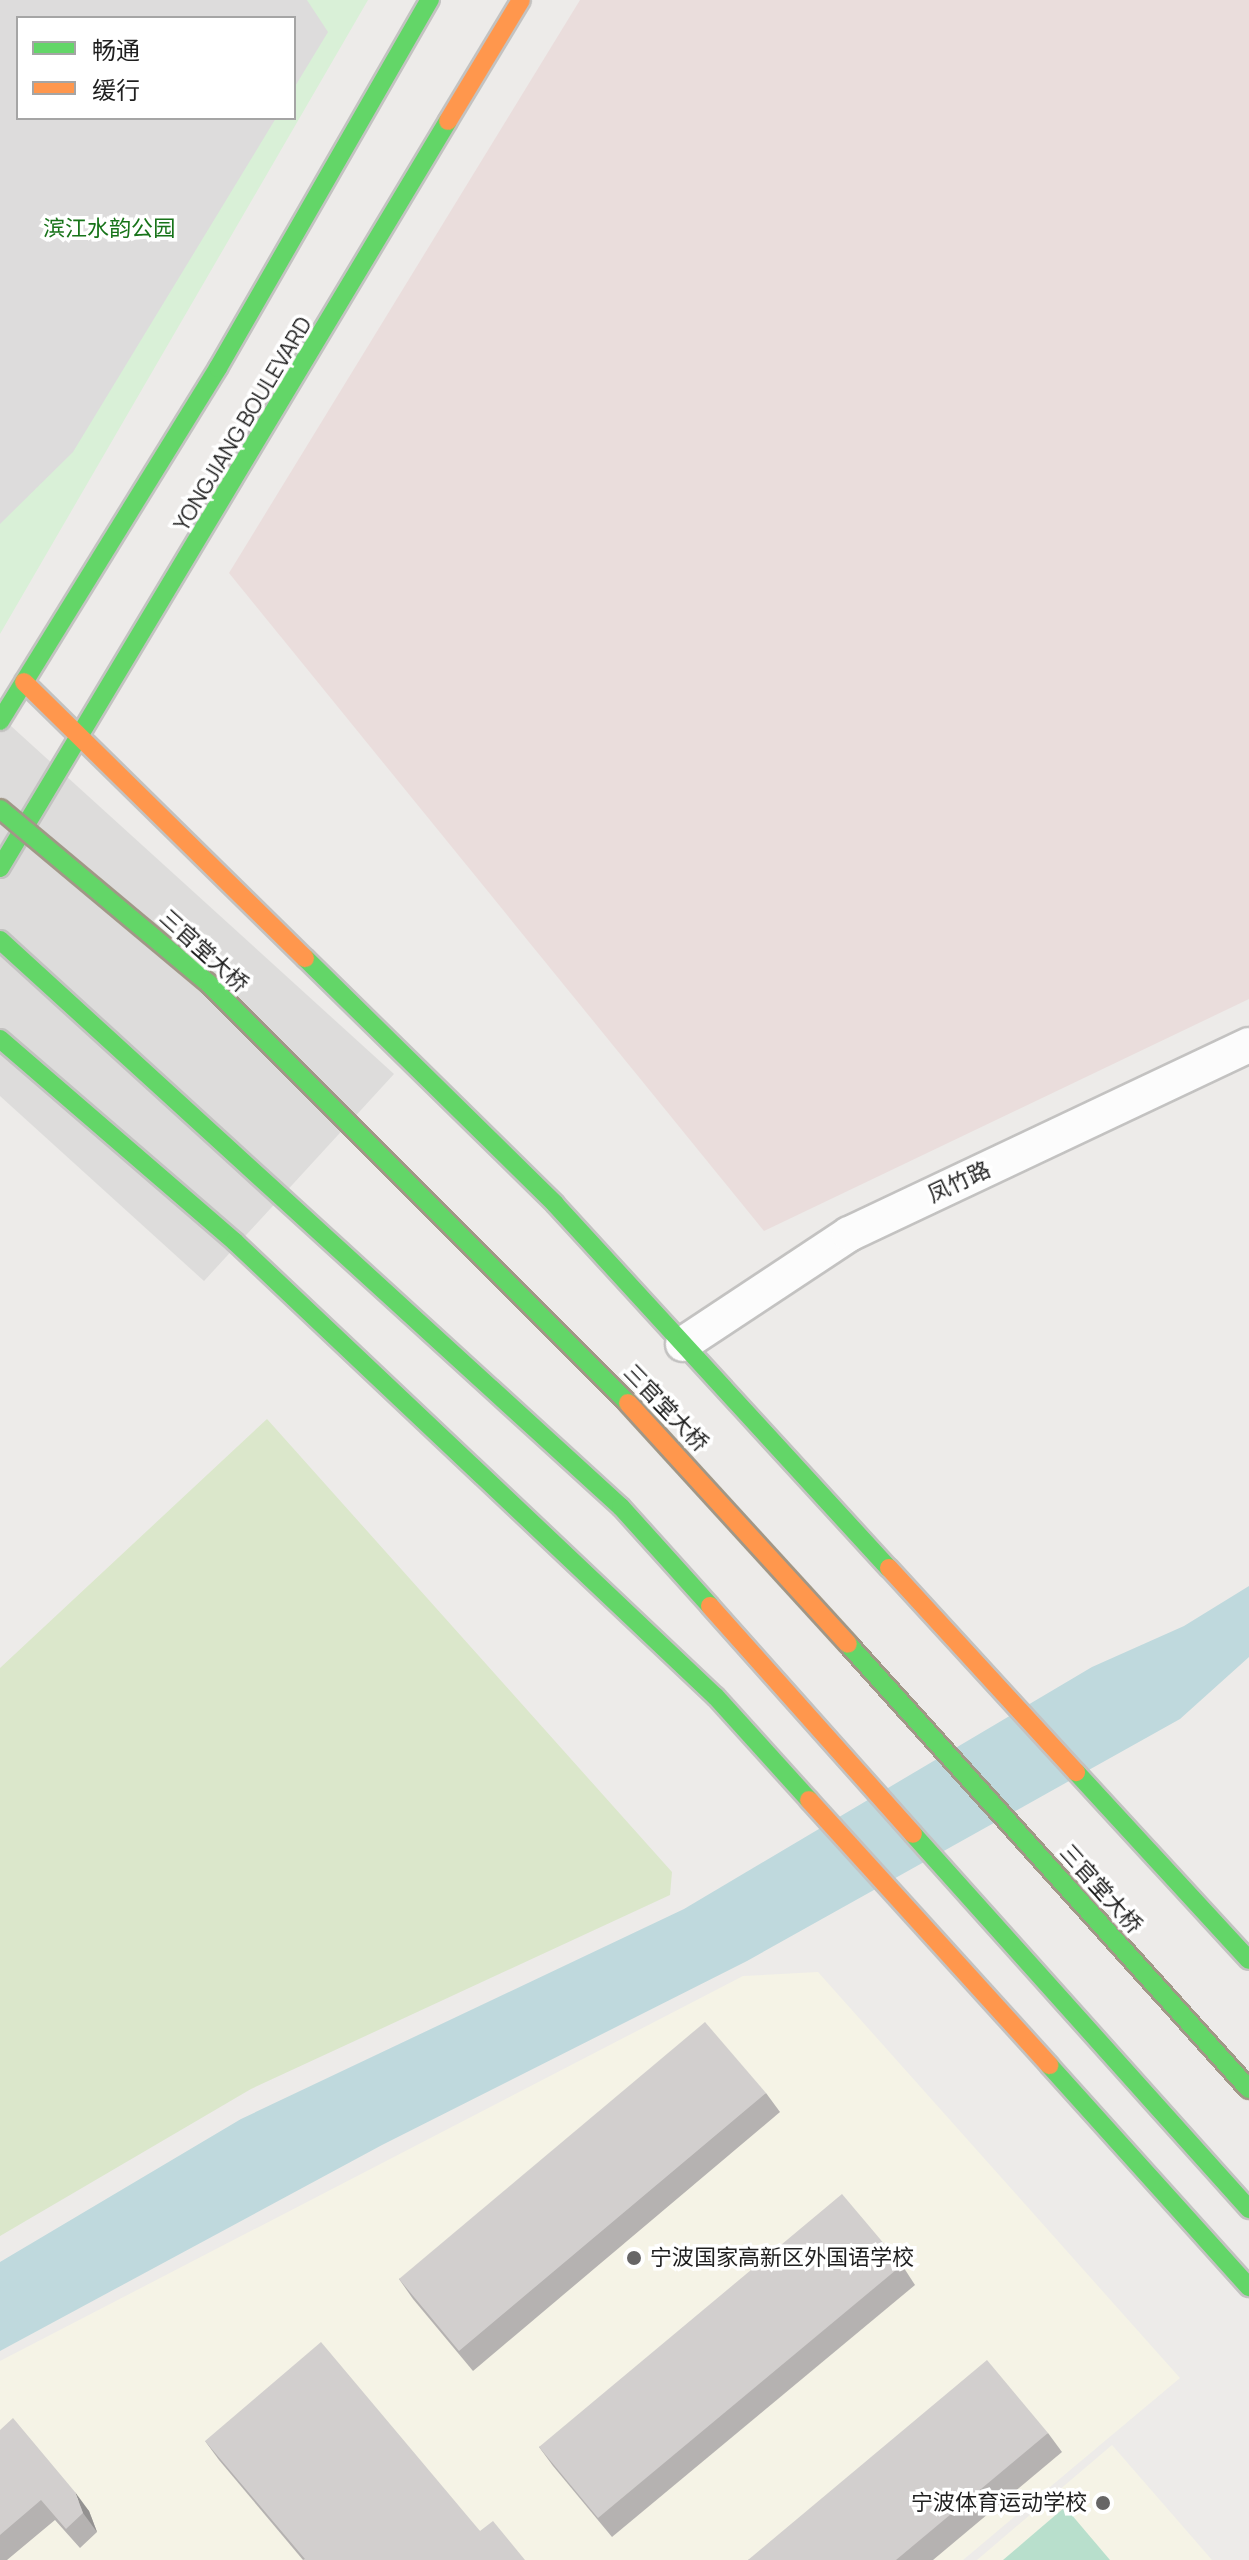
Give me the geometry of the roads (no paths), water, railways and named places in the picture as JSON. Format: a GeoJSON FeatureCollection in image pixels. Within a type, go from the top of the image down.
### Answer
{"type":"FeatureCollection","features":[{"type":"Feature","properties":{"kind":"main road"},"geometry":{"type":"LineString","coordinates":[[0,721],[218,368],[430,0]]}},
{"type":"Feature","properties":{"kind":"main road","name":"YONGJIANG BOULEVARD"},"geometry":{"type":"LineString","coordinates":[[0,868],[82,737],[521,0]]}},
{"type":"Feature","properties":{"kind":"main road"},"geometry":{"type":"LineString","coordinates":[[24,682],[555,1204],[1249,1960]]}},
{"type":"Feature","properties":{"kind":"main road","name":"三官堂大桥"},"geometry":{"type":"LineString","coordinates":[[0,809],[209,984],[661,1436],[1249,2089]]}},
{"type":"Feature","properties":{"kind":"main road"},"geometry":{"type":"LineString","coordinates":[[0,940],[621,1507],[1249,2209]]}},
{"type":"Feature","properties":{"kind":"main road"},"geometry":{"type":"LineString","coordinates":[[0,1039],[269,1272],[716,1697],[1249,2287]]}},
{"type":"Feature","properties":{"kind":"street","name":"凤竹路"},"geometry":{"type":"LineString","coordinates":[[683,1344],[849,1234],[1249,1045]]}},
{"type":"Feature","properties":{"kind":"water"},"geometry":{"type":"Polygon","coordinates":[[[1249,1586],[1249,1657],[1180,1719],[747,1961],[382,2145],[0,2351],[0,2262],[241,2119],[684,1909],[1092,1667],[1184,1626],[1249,1586]]]}},
{"type":"Feature","properties":{"kind":"place","name":"宁波国家高新区外国语学校"},"geometry":{"type":"Point","coordinates":[634,2258]}},
{"type":"Feature","properties":{"kind":"place","name":"宁波体育运动学校"},"geometry":{"type":"Point","coordinates":[1103,2503]}},
{"type":"Feature","properties":{"kind":"park label","name":"滨江水韵公园"},"geometry":{"type":"Point","coordinates":[109,229]}}]}
